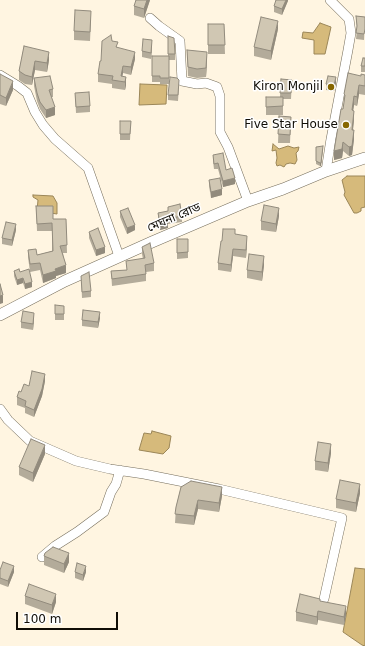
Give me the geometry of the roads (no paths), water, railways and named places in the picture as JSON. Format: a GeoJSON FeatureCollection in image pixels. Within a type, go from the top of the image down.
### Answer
{"type":"FeatureCollection","features":[{"type":"Feature","properties":{"kind":"main road","name":"মেঘনা রোড"},"geometry":{"type":"LineString","coordinates":[[0,316],[65,281],[119,256],[248,201],[283,189],[326,171],[365,158]]}},
{"type":"Feature","properties":{"kind":"street"},"geometry":{"type":"LineString","coordinates":[[326,171],[350,34],[349,19],[330,0]]}},
{"type":"Feature","properties":{"kind":"street"},"geometry":{"type":"LineString","coordinates":[[150,18],[180,41],[182,81],[197,84],[206,83],[218,87],[220,96],[220,132],[228,147],[248,201]]}},
{"type":"Feature","properties":{"kind":"street"},"geometry":{"type":"LineString","coordinates":[[0,75],[18,86],[26,93],[43,125],[55,139],[88,168],[119,256]]}},
{"type":"Feature","properties":{"kind":"street"},"geometry":{"type":"LineString","coordinates":[[0,409],[8,420],[30,441],[76,460],[120,470],[219,488],[342,518],[324,599]]}},
{"type":"Feature","properties":{"kind":"street"},"geometry":{"type":"LineString","coordinates":[[42,557],[55,546],[89,524],[104,512],[111,492],[116,484],[120,470]]}},
{"type":"Feature","properties":{"kind":"place","name":"Kiron Monjil"},"geometry":{"type":"Point","coordinates":[331,87]}},
{"type":"Feature","properties":{"kind":"place","name":"Five Star House"},"geometry":{"type":"Point","coordinates":[346,125]}}]}
